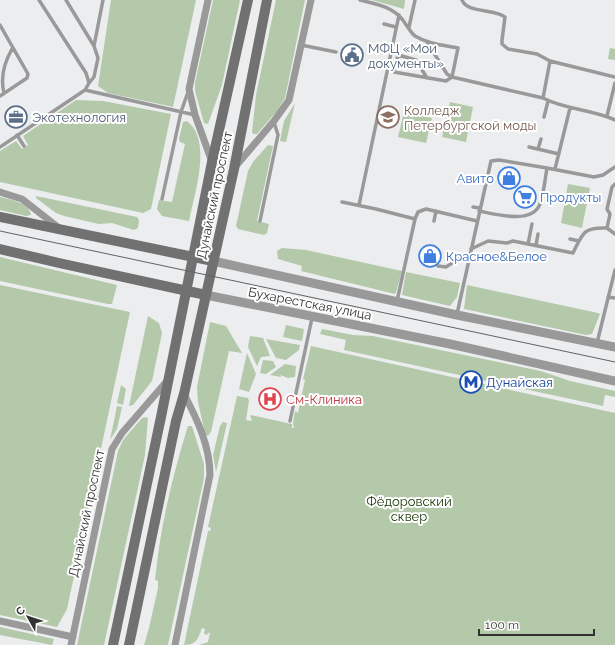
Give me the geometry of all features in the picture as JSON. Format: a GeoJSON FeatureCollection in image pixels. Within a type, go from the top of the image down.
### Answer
{"type":"FeatureCollection","features":[{"type":"Feature","properties":{"kind":"main road","name":"Дунайский проспект"},"geometry":{"type":"LineString","coordinates":[[113,645],[168,381],[192,257],[248,0]]}},
{"type":"Feature","properties":{"kind":"main road","name":"Дунайский проспект"},"geometry":{"type":"LineString","coordinates":[[129,645],[175,428],[184,394],[234,169],[267,0]]}},
{"type":"Feature","properties":{"kind":"main road","name":"Бухарестская улица"},"geometry":{"type":"LineString","coordinates":[[0,217],[213,261]]}},
{"type":"Feature","properties":{"kind":"main road","name":"Бухарестская улица"},"geometry":{"type":"LineString","coordinates":[[0,249],[206,295]]}},
{"type":"Feature","properties":{"kind":"street"},"geometry":{"type":"LineString","coordinates":[[208,0],[189,89],[195,115],[212,162]]}},
{"type":"Feature","properties":{"kind":"street"},"geometry":{"type":"LineString","coordinates":[[234,169],[274,121],[289,100],[311,0]]}},
{"type":"Feature","properties":{"kind":"street"},"geometry":{"type":"LineString","coordinates":[[0,192],[22,199],[63,230]]}},
{"type":"Feature","properties":{"kind":"street","name":"Бухарестская улица"},"geometry":{"type":"LineString","coordinates":[[213,261],[457,315],[615,347]]}},
{"type":"Feature","properties":{"kind":"street","name":"Бухарестская улица"},"geometry":{"type":"LineString","coordinates":[[206,295],[450,344],[615,381]]}},
{"type":"Feature","properties":{"kind":"street","name":"Дунайский проспект"},"geometry":{"type":"LineString","coordinates":[[71,645],[112,449],[122,433],[168,381]]}},
{"type":"Feature","properties":{"kind":"street"},"geometry":{"type":"LineString","coordinates":[[175,645],[210,474],[208,453],[194,414],[184,394]]}},
{"type":"Feature","properties":{"kind":"street"},"geometry":{"type":"LineString","coordinates":[[0,621],[73,637]]}},
{"type":"Feature","properties":{"kind":"lane"},"geometry":{"type":"LineString","coordinates":[[39,0],[86,73],[89,83]]}},
{"type":"Feature","properties":{"kind":"lane"},"geometry":{"type":"LineString","coordinates":[[0,147],[85,90],[94,77],[98,58],[94,46],[66,0]]}},
{"type":"Feature","properties":{"kind":"lane"},"geometry":{"type":"LineString","coordinates":[[94,46],[102,0]]}},
{"type":"Feature","properties":{"kind":"lane"},"geometry":{"type":"LineString","coordinates":[[360,0],[386,7],[399,14],[414,35],[427,42],[458,48],[452,77],[446,81],[427,78],[394,72],[398,55],[416,60],[427,78]]}},
{"type":"Feature","properties":{"kind":"lane"},"geometry":{"type":"LineString","coordinates":[[409,27],[415,0]]}},
{"type":"Feature","properties":{"kind":"lane"},"geometry":{"type":"LineString","coordinates":[[462,0],[468,7],[501,14],[505,17],[502,40],[504,47],[537,54],[550,61],[615,77]]}},
{"type":"Feature","properties":{"kind":"lane"},"geometry":{"type":"LineString","coordinates":[[359,205],[399,14]]}},
{"type":"Feature","properties":{"kind":"lane"},"geometry":{"type":"LineString","coordinates":[[384,24],[396,27]]}},
{"type":"Feature","properties":{"kind":"lane"},"geometry":{"type":"LineString","coordinates":[[0,25],[11,42],[12,49],[26,71],[27,78],[0,96]]}},
{"type":"Feature","properties":{"kind":"lane"},"geometry":{"type":"LineString","coordinates":[[427,42],[447,74],[452,77],[543,98],[570,108],[607,116],[615,120]]}},
{"type":"Feature","properties":{"kind":"lane"},"geometry":{"type":"LineString","coordinates":[[301,45],[336,52]]}},
{"type":"Feature","properties":{"kind":"lane"},"geometry":{"type":"LineString","coordinates":[[4,93],[1,82],[2,76],[6,61],[12,49]]}},
{"type":"Feature","properties":{"kind":"lane"},"geometry":{"type":"LineString","coordinates":[[543,98],[550,61]]}},
{"type":"Feature","properties":{"kind":"lane"},"geometry":{"type":"LineString","coordinates":[[607,116],[615,83]]}},
{"type":"Feature","properties":{"kind":"lane"},"geometry":{"type":"LineString","coordinates":[[162,199],[182,112],[189,89]]}},
{"type":"Feature","properties":{"kind":"lane"},"geometry":{"type":"LineString","coordinates":[[85,90],[195,115]]}},
{"type":"Feature","properties":{"kind":"lane"},"geometry":{"type":"LineString","coordinates":[[607,92],[612,94]]}},
{"type":"Feature","properties":{"kind":"lane"},"geometry":{"type":"LineString","coordinates":[[544,118],[548,101]]}},
{"type":"Feature","properties":{"kind":"lane"},"geometry":{"type":"LineString","coordinates":[[545,177],[553,169],[557,162],[570,108]]}},
{"type":"Feature","properties":{"kind":"lane"},"geometry":{"type":"LineString","coordinates":[[260,221],[278,135],[274,121]]}},
{"type":"Feature","properties":{"kind":"lane"},"geometry":{"type":"LineString","coordinates":[[17,135],[24,146]]}},
{"type":"Feature","properties":{"kind":"lane"},"geometry":{"type":"LineString","coordinates":[[538,149],[541,139]]}},
{"type":"Feature","properties":{"kind":"lane"},"geometry":{"type":"LineString","coordinates":[[529,147],[559,154]]}},
{"type":"Feature","properties":{"kind":"lane"},"geometry":{"type":"LineString","coordinates":[[457,315],[491,161],[499,160],[594,177],[603,175],[615,167]]}},
{"type":"Feature","properties":{"kind":"lane"},"geometry":{"type":"LineString","coordinates":[[473,207],[513,218],[532,213],[540,204],[547,168]]}},
{"type":"Feature","properties":{"kind":"lane"},"geometry":{"type":"LineString","coordinates":[[607,228],[610,214],[607,209],[612,187],[615,184]]}},
{"type":"Feature","properties":{"kind":"lane"},"geometry":{"type":"LineString","coordinates":[[342,202],[415,220]]}},
{"type":"Feature","properties":{"kind":"lane"},"geometry":{"type":"LineString","coordinates":[[397,302],[416,215],[422,209],[477,221]]}},
{"type":"Feature","properties":{"kind":"lane"},"geometry":{"type":"LineString","coordinates":[[434,221],[436,211]]}},
{"type":"Feature","properties":{"kind":"lane"},"geometry":{"type":"LineString","coordinates":[[528,244],[532,224]]}},
{"type":"Feature","properties":{"kind":"lane"},"geometry":{"type":"LineString","coordinates":[[471,249],[491,241],[507,243],[513,241],[573,253],[583,233],[589,228],[607,228],[615,234]]}},
{"type":"Feature","properties":{"kind":"lane"},"geometry":{"type":"LineString","coordinates":[[536,245],[538,234]]}},
{"type":"Feature","properties":{"kind":"lane"},"geometry":{"type":"LineString","coordinates":[[570,239],[579,241]]}},
{"type":"Feature","properties":{"kind":"lane"},"geometry":{"type":"LineString","coordinates":[[438,266],[446,267],[464,256],[470,256]]}},
{"type":"Feature","properties":{"kind":"lane"},"geometry":{"type":"LineString","coordinates":[[597,343],[615,270]]}},
{"type":"Feature","properties":{"kind":"lane"},"geometry":{"type":"LineString","coordinates":[[608,297],[615,298]]}},
{"type":"Feature","properties":{"kind":"lane"},"geometry":{"type":"LineString","coordinates":[[290,421],[312,317]]}},
{"type":"Feature","properties":{"kind":"green space"},"geometry":{"type":"Polygon","coordinates":[[[111,0],[196,0],[173,107],[108,93],[98,86],[111,0]]]}},
{"type":"Feature","properties":{"kind":"green space"},"geometry":{"type":"Polygon","coordinates":[[[213,0],[240,0],[222,85],[208,124],[204,123],[195,91],[195,83],[213,0]]]}},
{"type":"Feature","properties":{"kind":"green space"},"geometry":{"type":"Polygon","coordinates":[[[276,0],[305,0],[285,98],[277,111],[257,134],[253,134],[256,95],[276,0]]]}},
{"type":"Feature","properties":{"kind":"green space"},"geometry":{"type":"Polygon","coordinates":[[[372,0],[405,0],[404,9],[372,0]]]}},
{"type":"Feature","properties":{"kind":"green space"},"geometry":{"type":"Polygon","coordinates":[[[610,48],[615,49],[615,60],[608,59],[610,48]]]}},
{"type":"Feature","properties":{"kind":"green space"},"geometry":{"type":"Polygon","coordinates":[[[76,100],[103,101],[171,114],[151,209],[143,213],[0,182],[0,151],[16,141],[22,149],[28,145],[23,136],[76,100]]]}},
{"type":"Feature","properties":{"kind":"green space"},"geometry":{"type":"Polygon","coordinates":[[[450,102],[473,107],[466,142],[442,137],[450,102]]]}},
{"type":"Feature","properties":{"kind":"green space"},"geometry":{"type":"Polygon","coordinates":[[[295,103],[286,142],[280,141],[284,121],[295,103]]]}},
{"type":"Feature","properties":{"kind":"green space"},"geometry":{"type":"Polygon","coordinates":[[[404,112],[432,118],[426,143],[398,137],[404,112]]]}},
{"type":"Feature","properties":{"kind":"green space"},"geometry":{"type":"Polygon","coordinates":[[[187,121],[195,130],[199,141],[200,154],[200,168],[189,221],[162,216],[157,209],[159,200],[172,202],[185,144],[180,142],[179,139],[183,122],[187,121]]]}},
{"type":"Feature","properties":{"kind":"green space"},"geometry":{"type":"Polygon","coordinates":[[[268,145],[273,146],[257,221],[269,224],[267,233],[264,235],[238,229],[236,226],[248,171],[253,162],[268,145]]]}},
{"type":"Feature","properties":{"kind":"green space"},"geometry":{"type":"Polygon","coordinates":[[[568,184],[590,188],[582,228],[561,223],[568,184]]]}},
{"type":"Feature","properties":{"kind":"green space"},"geometry":{"type":"Polygon","coordinates":[[[36,196],[137,217],[139,220],[138,228],[134,230],[112,223],[99,224],[64,216],[56,213],[36,198],[36,196]]]}},
{"type":"Feature","properties":{"kind":"green space"},"geometry":{"type":"Polygon","coordinates":[[[0,197],[14,200],[27,207],[31,215],[26,216],[0,210],[0,197]]]}},
{"type":"Feature","properties":{"kind":"green space"},"geometry":{"type":"Polygon","coordinates":[[[282,248],[306,250],[402,271],[396,292],[395,294],[301,271],[302,266],[278,259],[277,251],[282,248]]]}},
{"type":"Feature","properties":{"kind":"green space"},"geometry":{"type":"Polygon","coordinates":[[[0,257],[117,285],[112,304],[0,281],[0,257]]]}},
{"type":"Feature","properties":{"kind":"green space"},"geometry":{"type":"Polygon","coordinates":[[[406,272],[460,283],[457,297],[450,306],[402,295],[406,272]]]}},
{"type":"Feature","properties":{"kind":"green space"},"geometry":{"type":"Polygon","coordinates":[[[0,285],[130,312],[67,609],[57,627],[0,615],[0,285]]]}},
{"type":"Feature","properties":{"kind":"green space"},"geometry":{"type":"Polygon","coordinates":[[[467,285],[600,314],[592,334],[586,335],[464,309],[467,285]]]}},
{"type":"Feature","properties":{"kind":"green space"},"geometry":{"type":"Polygon","coordinates":[[[148,316],[159,323],[162,333],[152,381],[133,405],[129,406],[148,316]]]}},
{"type":"Feature","properties":{"kind":"green space"},"geometry":{"type":"Polygon","coordinates":[[[210,322],[226,326],[242,353],[229,351],[211,432],[208,436],[205,434],[198,402],[197,387],[210,322]]]}},
{"type":"Feature","properties":{"kind":"green space"},"geometry":{"type":"Polygon","coordinates":[[[286,325],[304,329],[302,341],[283,337],[286,325]]]}},
{"type":"Feature","properties":{"kind":"green space"},"geometry":{"type":"Polygon","coordinates":[[[322,329],[353,335],[373,336],[541,371],[570,381],[615,391],[615,397],[605,395],[603,406],[344,350],[346,340],[320,334],[322,329]]]}},
{"type":"Feature","properties":{"kind":"green space"},"geometry":{"type":"Polygon","coordinates":[[[250,336],[263,338],[270,356],[261,357],[257,366],[248,347],[250,336]]]}},
{"type":"Feature","properties":{"kind":"green space"},"geometry":{"type":"Polygon","coordinates":[[[266,339],[300,345],[299,350],[286,360],[276,358],[266,339]]]}},
{"type":"Feature","properties":{"kind":"green space","name":"Фёдоровский сквер"},"geometry":{"type":"Polygon","coordinates":[[[311,346],[615,413],[615,645],[199,645],[208,642],[210,632],[206,635],[204,633],[205,629],[202,628],[194,643],[184,645],[208,531],[210,531],[211,528],[208,527],[237,396],[248,398],[249,401],[246,420],[252,421],[250,415],[292,424],[292,428],[294,428],[293,423],[295,411],[298,413],[305,380],[303,379],[311,346]]]}},
{"type":"Feature","properties":{"kind":"green space"},"geometry":{"type":"Polygon","coordinates":[[[247,353],[256,374],[249,392],[239,389],[247,353]]]}},
{"type":"Feature","properties":{"kind":"green space"},"geometry":{"type":"Polygon","coordinates":[[[263,360],[273,361],[276,367],[266,374],[260,373],[263,360]]]}},
{"type":"Feature","properties":{"kind":"green space"},"geometry":{"type":"Polygon","coordinates":[[[285,364],[296,366],[295,377],[288,378],[280,375],[281,377],[270,375],[285,364]]]}},
{"type":"Feature","properties":{"kind":"green space"},"geometry":{"type":"Polygon","coordinates":[[[121,385],[126,389],[123,405],[117,403],[121,385]]]}},
{"type":"Feature","properties":{"kind":"green space"},"geometry":{"type":"Polygon","coordinates":[[[117,406],[122,407],[117,429],[110,440],[117,406]]]}},
{"type":"Feature","properties":{"kind":"green space"},"geometry":{"type":"Polygon","coordinates":[[[142,418],[148,418],[145,455],[104,645],[77,645],[118,451],[123,440],[142,418]]]}},
{"type":"Feature","properties":{"kind":"green space"},"geometry":{"type":"Polygon","coordinates":[[[223,422],[227,423],[216,472],[213,455],[220,426],[223,422]]]}},
{"type":"Feature","properties":{"kind":"green space"},"geometry":{"type":"Polygon","coordinates":[[[188,426],[192,426],[204,464],[204,478],[168,645],[144,645],[158,588],[158,581],[155,580],[163,522],[188,426]]]}},
{"type":"Feature","properties":{"kind":"green space"},"geometry":{"type":"Polygon","coordinates":[[[0,627],[54,639],[52,645],[0,635],[0,627]]]}},
{"type":"Feature","properties":{"kind":"tram line"},"geometry":{"type":"LineString","coordinates":[[0,231],[615,362]]}},
{"type":"Feature","properties":{"kind":"place","name":"МФЦ «Мои документы»"},"geometry":{"type":"Point","coordinates":[352,55]}},
{"type":"Feature","properties":{"kind":"place","name":"Экотехнология"},"geometry":{"type":"Point","coordinates":[16,117]}},
{"type":"Feature","properties":{"kind":"place","name":"Колледж Петербургской моды"},"geometry":{"type":"Point","coordinates":[388,117]}},
{"type":"Feature","properties":{"kind":"place","name":"Авито"},"geometry":{"type":"Point","coordinates":[509,178]}},
{"type":"Feature","properties":{"kind":"place","name":"Продукты"},"geometry":{"type":"Point","coordinates":[525,197]}},
{"type":"Feature","properties":{"kind":"place","name":"Красное&Белое"},"geometry":{"type":"Point","coordinates":[430,256]}},
{"type":"Feature","properties":{"kind":"place","name":"Дунайская"},"geometry":{"type":"Point","coordinates":[471,382]}},
{"type":"Feature","properties":{"kind":"place","name":"См-Клиника"},"geometry":{"type":"Point","coordinates":[270,399]}}]}
